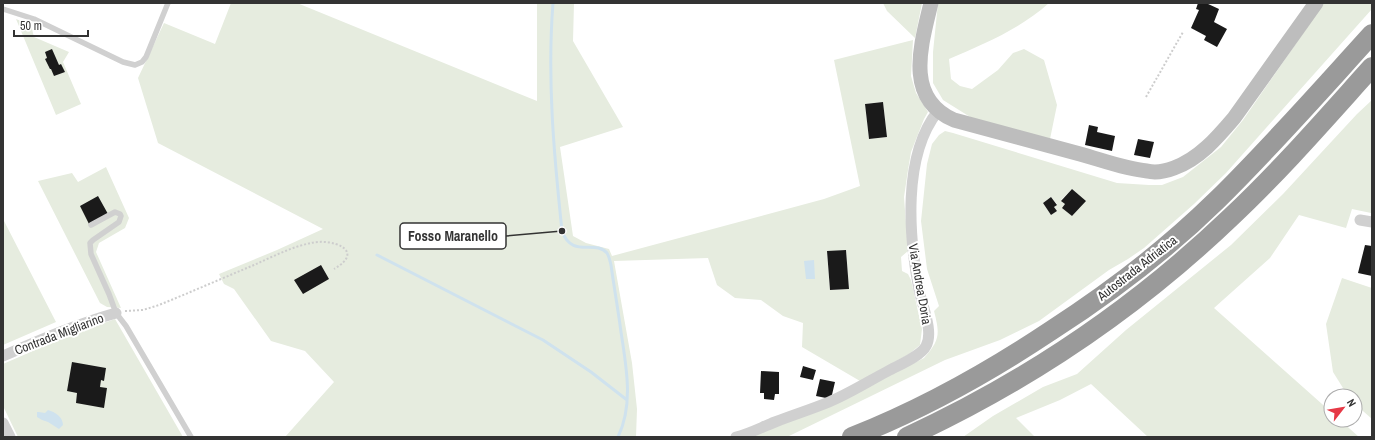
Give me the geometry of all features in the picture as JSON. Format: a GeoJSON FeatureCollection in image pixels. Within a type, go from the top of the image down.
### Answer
{"type":"FeatureCollection","features":[{"type":"Feature","properties":{"kind":"highway","name":"Autostrada Adriatica"},"geometry":{"type":"LineString","coordinates":[[852,437],[927,404],[972,380],[1018,353],[1103,296],[1174,240],[1216,201],[1258,158],[1372,34]]}},
{"type":"Feature","properties":{"kind":"highway","name":"Autostrada Adriatica"},"geometry":{"type":"LineString","coordinates":[[907,437],[982,400],[1031,372],[1119,313],[1154,285],[1230,218],[1277,172],[1372,67]]}},
{"type":"Feature","properties":{"kind":"main road"},"geometry":{"type":"LineString","coordinates":[[931,3],[923,40],[920,74],[926,94],[932,105],[938,111],[954,120],[1148,172],[1174,168],[1203,151],[1234,118],[1316,3]]}},
{"type":"Feature","properties":{"kind":"street","name":"Via Andrea Doria"},"geometry":{"type":"LineString","coordinates":[[736,437],[830,401],[908,360],[923,351],[927,346],[929,338],[928,326],[919,292],[914,262],[910,196],[918,154],[931,120],[938,111]]}},
{"type":"Feature","properties":{"kind":"street"},"geometry":{"type":"LineString","coordinates":[[1360,220],[1372,222]]}},
{"type":"Feature","properties":{"kind":"street","name":"Contrada Migliarino"},"geometry":{"type":"LineString","coordinates":[[3,356],[83,322],[116,313]]}},
{"type":"Feature","properties":{"kind":"street"},"geometry":{"type":"LineString","coordinates":[[3,424],[10,437]]}},
{"type":"Feature","properties":{"kind":"lane"},"geometry":{"type":"LineString","coordinates":[[3,9],[34,19],[123,62],[135,65],[142,62],[146,57],[168,3]]}},
{"type":"Feature","properties":{"kind":"lane"},"geometry":{"type":"LineString","coordinates":[[90,225],[115,212],[121,216],[119,222],[90,243],[91,254],[110,294],[116,313],[126,326],[191,437]]}},
{"type":"Feature","properties":{"kind":"path"},"geometry":{"type":"LineString","coordinates":[[1146,97],[1183,32]]}},
{"type":"Feature","properties":{"kind":"path"},"geometry":{"type":"LineString","coordinates":[[116,313],[143,310],[159,305],[286,251],[309,243],[321,241],[329,242],[339,245],[346,250],[348,255],[347,259],[343,264],[334,269]]}},
{"type":"Feature","properties":{"kind":"shaded area"},"geometry":{"type":"Polygon","coordinates":[[[231,3],[297,3],[537,101],[537,3],[574,3],[573,41],[623,127],[560,147],[573,236],[586,243],[609,249],[612,256],[824,199],[860,186],[834,60],[913,40],[911,76],[916,93],[928,112],[911,152],[904,197],[908,251],[901,257],[902,271],[908,274],[911,280],[922,329],[920,345],[909,354],[860,381],[802,347],[803,323],[783,316],[761,300],[735,298],[717,285],[708,258],[614,261],[632,363],[637,409],[636,437],[285,437],[334,382],[305,351],[271,341],[234,289],[224,284],[219,274],[323,229],[158,143],[138,78],[164,23],[215,44],[231,3]],[[883,102],[865,104],[869,139],[887,137],[883,102]],[[846,250],[827,252],[830,290],[849,289],[846,250]]]}},
{"type":"Feature","properties":{"kind":"shaded area"},"geometry":{"type":"Polygon","coordinates":[[[883,3],[922,3],[915,38],[887,11],[883,3]]]}},
{"type":"Feature","properties":{"kind":"shaded area"},"geometry":{"type":"Polygon","coordinates":[[[938,3],[1049,3],[1026,21],[1014,28],[988,42],[949,59],[951,79],[960,86],[972,89],[998,70],[1013,53],[1024,49],[1044,60],[1057,105],[1050,139],[975,120],[943,100],[933,83],[933,52],[938,3]]]}},
{"type":"Feature","properties":{"kind":"shaded area"},"geometry":{"type":"Polygon","coordinates":[[[1324,3],[1372,3],[1372,9],[1226,173],[1194,204],[1144,248],[1109,270],[1039,321],[1000,340],[945,360],[787,437],[748,437],[833,404],[924,358],[933,346],[936,341],[938,331],[934,311],[939,306],[927,269],[921,221],[927,164],[932,144],[939,135],[945,131],[1117,183],[1162,185],[1183,177],[1221,147],[1243,120],[1324,3]],[[1072,189],[1061,200],[1065,204],[1063,208],[1072,216],[1085,201],[1072,189]],[[1051,197],[1043,203],[1051,215],[1057,211],[1054,207],[1057,204],[1051,197]]]}},
{"type":"Feature","properties":{"kind":"shaded area"},"geometry":{"type":"Polygon","coordinates":[[[16,19],[31,25],[34,37],[69,52],[63,62],[81,104],[56,115],[16,19]]]}},
{"type":"Feature","properties":{"kind":"shaded area"},"geometry":{"type":"Polygon","coordinates":[[[1372,100],[1371,213],[1352,209],[1346,228],[1299,215],[1270,258],[1214,308],[1323,405],[1323,428],[1349,428],[1359,437],[1148,437],[1091,384],[1060,400],[1016,418],[1035,437],[963,437],[993,416],[1043,387],[1077,374],[1126,330],[1231,245],[1283,194],[1357,114],[1372,100]]]}},
{"type":"Feature","properties":{"kind":"shaded area"},"geometry":{"type":"Polygon","coordinates":[[[106,167],[129,218],[125,228],[99,243],[96,252],[121,308],[107,307],[100,303],[38,181],[72,173],[78,182],[106,167]]]}},
{"type":"Feature","properties":{"kind":"shaded area"},"geometry":{"type":"Polygon","coordinates":[[[3,219],[56,322],[3,345],[3,219]]]}},
{"type":"Feature","properties":{"kind":"shaded area"},"geometry":{"type":"Polygon","coordinates":[[[1342,278],[1372,288],[1372,419],[1363,411],[1363,388],[1343,388],[1333,372],[1326,324],[1342,278]]]}},
{"type":"Feature","properties":{"kind":"shaded area"},"geometry":{"type":"Polygon","coordinates":[[[115,319],[183,437],[18,437],[3,406],[3,364],[65,337],[115,319]]]}},
{"type":"Feature","properties":{"kind":"water"},"geometry":{"type":"Polygon","coordinates":[[[814,260],[815,279],[806,279],[804,261],[814,260]]]}},
{"type":"Feature","properties":{"kind":"water"},"geometry":{"type":"Polygon","coordinates":[[[48,410],[56,414],[62,420],[63,425],[59,429],[37,417],[37,412],[45,413],[48,410]]]}},
{"type":"Feature","properties":{"kind":"building"},"geometry":{"type":"Polygon","coordinates":[[[1198,3],[1206,3],[1219,9],[1214,22],[1227,29],[1217,47],[1204,40],[1206,36],[1191,28],[1199,10],[1196,9],[1198,3]]]}},
{"type":"Feature","properties":{"kind":"building"},"geometry":{"type":"Polygon","coordinates":[[[52,49],[59,65],[61,64],[65,72],[54,76],[45,59],[47,58],[45,52],[52,49]]]}},
{"type":"Feature","properties":{"kind":"building"},"geometry":{"type":"Polygon","coordinates":[[[883,102],[887,137],[869,139],[865,104],[883,102]]]}},
{"type":"Feature","properties":{"kind":"building"},"geometry":{"type":"Polygon","coordinates":[[[1089,125],[1098,127],[1097,132],[1115,136],[1112,151],[1085,145],[1089,125]]]}},
{"type":"Feature","properties":{"kind":"building"},"geometry":{"type":"Polygon","coordinates":[[[1138,139],[1154,142],[1150,158],[1134,155],[1138,139]]]}},
{"type":"Feature","properties":{"kind":"building"},"geometry":{"type":"Polygon","coordinates":[[[1072,189],[1086,201],[1072,216],[1062,208],[1065,204],[1061,201],[1072,189]]]}},
{"type":"Feature","properties":{"kind":"building"},"geometry":{"type":"Polygon","coordinates":[[[98,196],[108,214],[89,224],[80,206],[98,196]]]}},
{"type":"Feature","properties":{"kind":"building"},"geometry":{"type":"Polygon","coordinates":[[[1051,197],[1057,205],[1054,207],[1057,211],[1051,215],[1043,203],[1051,197]]]}},
{"type":"Feature","properties":{"kind":"building"},"geometry":{"type":"Polygon","coordinates":[[[1365,245],[1372,246],[1372,276],[1358,273],[1365,245]]]}},
{"type":"Feature","properties":{"kind":"building"},"geometry":{"type":"Polygon","coordinates":[[[846,250],[849,289],[830,290],[827,251],[846,250]]]}},
{"type":"Feature","properties":{"kind":"building"},"geometry":{"type":"Polygon","coordinates":[[[321,265],[329,279],[303,294],[294,280],[321,265]]]}},
{"type":"Feature","properties":{"kind":"building"},"geometry":{"type":"Polygon","coordinates":[[[72,362],[106,368],[104,381],[101,380],[100,387],[107,388],[104,408],[76,403],[77,393],[67,391],[72,362]]]}},
{"type":"Feature","properties":{"kind":"building"},"geometry":{"type":"Polygon","coordinates":[[[803,366],[816,370],[813,380],[800,377],[803,366]]]}},
{"type":"Feature","properties":{"kind":"building"},"geometry":{"type":"Polygon","coordinates":[[[761,371],[779,372],[779,394],[775,394],[774,400],[764,399],[764,393],[760,393],[761,371]]]}},
{"type":"Feature","properties":{"kind":"building"},"geometry":{"type":"Polygon","coordinates":[[[820,379],[835,382],[831,399],[816,396],[820,379]]]}},
{"type":"Feature","properties":{"kind":"waterway"},"geometry":{"type":"LineString","coordinates":[[553,3],[551,32],[552,117],[562,231],[566,239],[572,244],[577,247],[602,249],[607,253],[610,260],[625,358],[627,385],[626,411],[618,437]]}},
{"type":"Feature","properties":{"kind":"waterway"},"geometry":{"type":"LineString","coordinates":[[377,255],[543,340],[591,372],[627,400]]}},
{"type":"Feature","properties":{"kind":"place","name":"Fosso Maranello"},"geometry":{"type":"Point","coordinates":[562,231]}}]}
